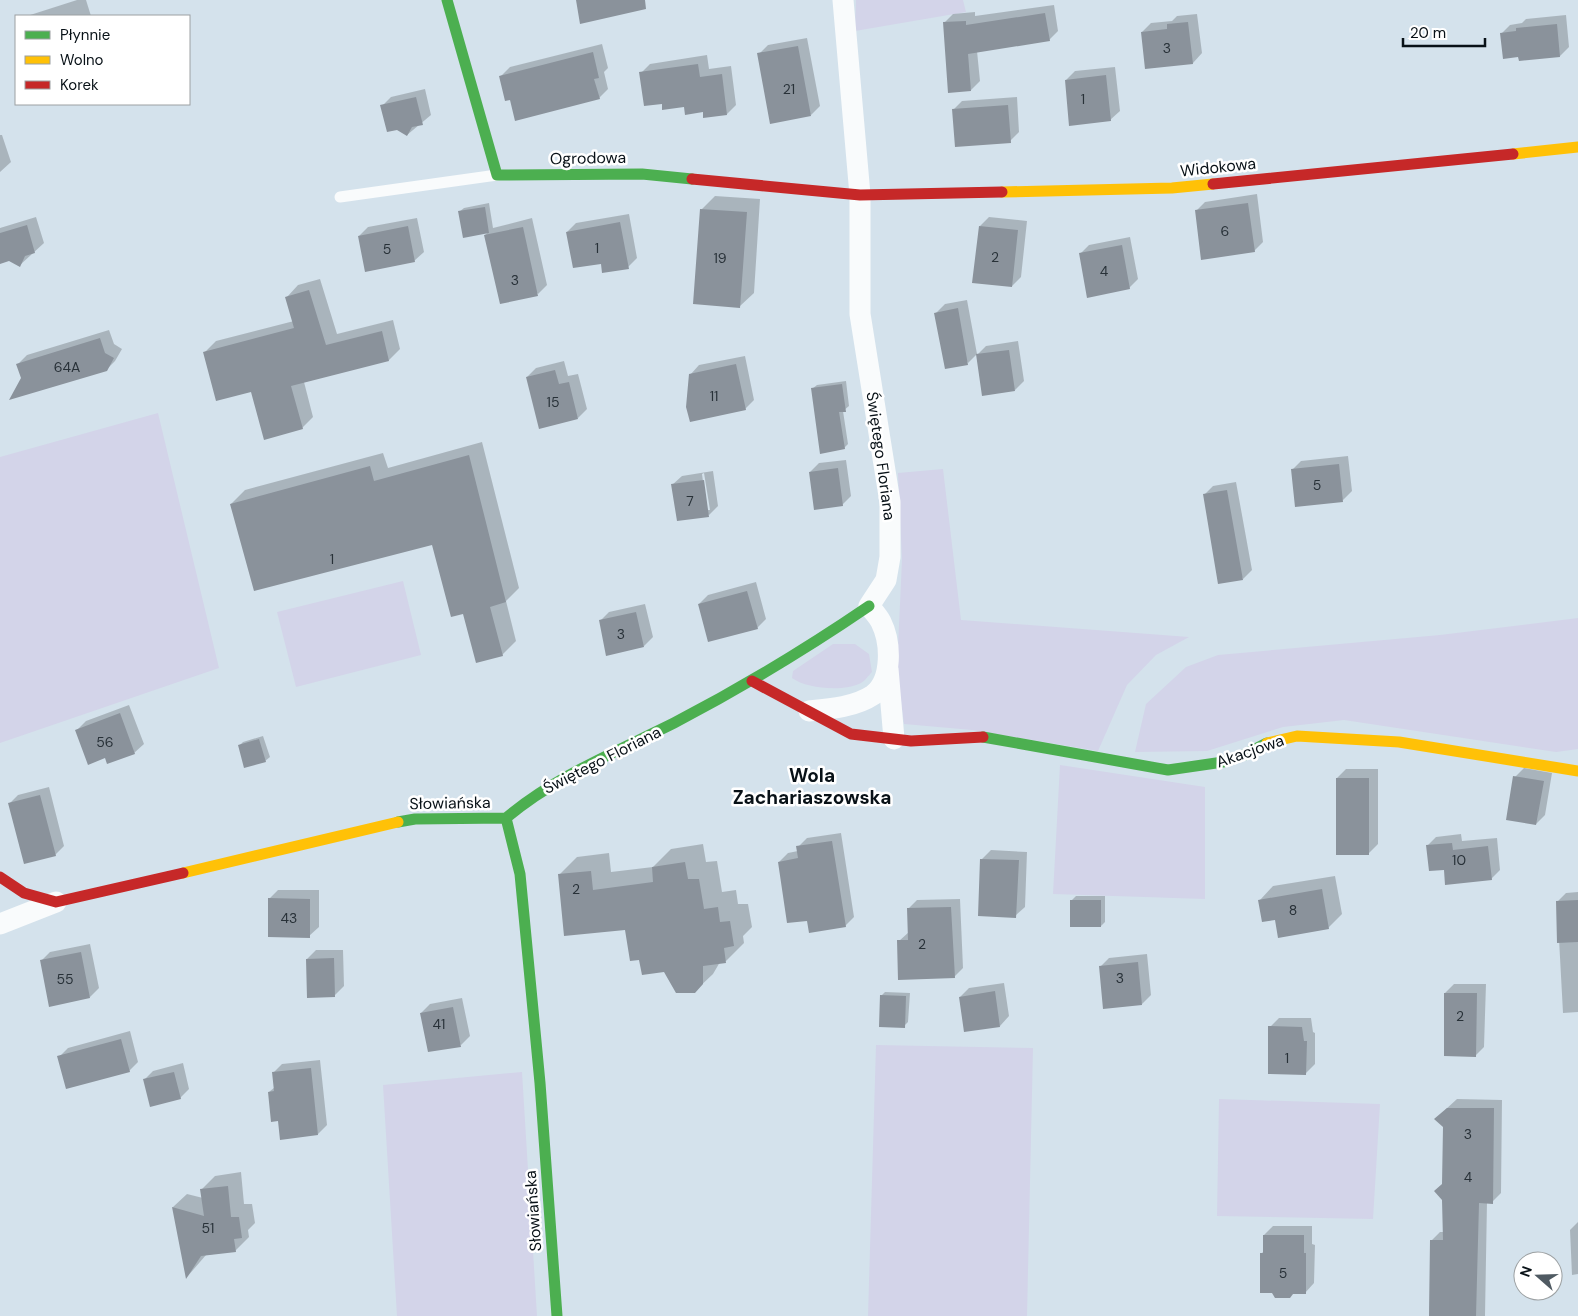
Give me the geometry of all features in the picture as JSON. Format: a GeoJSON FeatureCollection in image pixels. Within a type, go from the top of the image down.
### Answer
{"type":"FeatureCollection","features":[{"type":"Feature","properties":{"kind":"street"},"geometry":{"type":"LineString","coordinates":[[447,0],[497,175]]}},
{"type":"Feature","properties":{"kind":"street","name":"Świętego Floriana"},"geometry":{"type":"LineString","coordinates":[[506,818],[542,790],[752,681],[869,606],[878,596],[887,573],[890,557],[890,502],[860,314],[860,195],[843,0]]}},
{"type":"Feature","properties":{"kind":"street","name":"Widokowa"},"geometry":{"type":"LineString","coordinates":[[860,195],[1172,188],[1578,147]]}},
{"type":"Feature","properties":{"kind":"street","name":"Ogrodowa"},"geometry":{"type":"LineString","coordinates":[[497,175],[642,174],[860,195]]}},
{"type":"Feature","properties":{"kind":"street"},"geometry":{"type":"LineString","coordinates":[[869,606],[881,622],[887,643],[887,666],[894,739]]}},
{"type":"Feature","properties":{"kind":"street"},"geometry":{"type":"LineString","coordinates":[[809,711],[835,709],[873,694],[881,685],[887,666]]}},
{"type":"Feature","properties":{"kind":"street","name":"Akacjowa"},"geometry":{"type":"LineString","coordinates":[[752,681],[851,734],[911,741],[977,737],[995,738],[1168,770],[1223,762],[1244,755],[1271,741],[1297,736],[1399,742],[1578,771]]}},
{"type":"Feature","properties":{"kind":"street","name":"Słowiańska"},"geometry":{"type":"LineString","coordinates":[[0,877],[24,893],[56,902],[142,881],[235,862],[382,824],[415,819],[506,818],[521,883],[540,1083],[557,1316]]}},
{"type":"Feature","properties":{"kind":"street"},"geometry":{"type":"LineString","coordinates":[[0,924],[56,902]]}},
{"type":"Feature","properties":{"kind":"lane"},"geometry":{"type":"LineString","coordinates":[[340,197],[497,175]]}},
{"type":"Feature","properties":{"kind":"shaded area"},"geometry":{"type":"Polygon","coordinates":[[[856,0],[963,0],[966,12],[855,31],[856,0]]]}},
{"type":"Feature","properties":{"kind":"shaded area"},"geometry":{"type":"Polygon","coordinates":[[[158,413],[219,668],[0,743],[0,457],[158,413]]]}},
{"type":"Feature","properties":{"kind":"shaded area"},"geometry":{"type":"Polygon","coordinates":[[[943,469],[961,620],[1189,637],[1156,655],[1127,685],[1098,751],[972,730],[904,724],[897,669],[902,560],[898,473],[943,469]]]}},
{"type":"Feature","properties":{"kind":"shaded area"},"geometry":{"type":"Polygon","coordinates":[[[403,581],[421,655],[296,687],[277,612],[403,581]]]}},
{"type":"Feature","properties":{"kind":"shaded area"},"geometry":{"type":"Polygon","coordinates":[[[1578,618],[1578,749],[1556,752],[1344,720],[1283,727],[1207,751],[1135,752],[1146,704],[1186,667],[1218,655],[1440,635],[1578,618]]]}},
{"type":"Feature","properties":{"kind":"shaded area"},"geometry":{"type":"Polygon","coordinates":[[[833,644],[855,644],[869,654],[872,672],[864,681],[845,688],[826,688],[807,685],[792,678],[793,671],[833,644]]]}},
{"type":"Feature","properties":{"kind":"shaded area"},"geometry":{"type":"Polygon","coordinates":[[[1060,765],[1205,787],[1205,899],[1053,894],[1060,765]]]}},
{"type":"Feature","properties":{"kind":"shaded area"},"geometry":{"type":"Polygon","coordinates":[[[876,1045],[1033,1048],[1027,1316],[868,1316],[876,1045]]]}},
{"type":"Feature","properties":{"kind":"shaded area"},"geometry":{"type":"Polygon","coordinates":[[[522,1072],[537,1316],[397,1316],[383,1085],[522,1072]]]}},
{"type":"Feature","properties":{"kind":"shaded area"},"geometry":{"type":"Polygon","coordinates":[[[1219,1099],[1380,1104],[1373,1219],[1217,1216],[1219,1099]]]}},
{"type":"Feature","properties":{"kind":"building"},"geometry":{"type":"Polygon","coordinates":[[[576,0],[645,0],[646,9],[580,24],[576,0]]]}},
{"type":"Feature","properties":{"kind":"building"},"geometry":{"type":"Polygon","coordinates":[[[1045,13],[1050,41],[968,54],[971,91],[948,93],[943,22],[966,21],[966,25],[1045,13]]]}},
{"type":"Feature","properties":{"kind":"building"},"geometry":{"type":"Polygon","coordinates":[[[1188,22],[1193,64],[1145,69],[1141,32],[1167,29],[1167,24],[1188,22]]]}},
{"type":"Feature","properties":{"kind":"building"},"geometry":{"type":"Polygon","coordinates":[[[1557,24],[1560,57],[1519,61],[1518,57],[1503,59],[1500,33],[1516,31],[1516,28],[1557,24]]]}},
{"type":"Feature","properties":{"kind":"building"},"geometry":{"type":"Polygon","coordinates":[[[798,46],[811,116],[770,124],[757,53],[798,46]]]}},
{"type":"Feature","properties":{"kind":"building"},"geometry":{"type":"Polygon","coordinates":[[[593,52],[599,78],[594,79],[600,99],[515,121],[510,100],[505,101],[499,76],[593,52]]]}},
{"type":"Feature","properties":{"kind":"building"},"geometry":{"type":"Polygon","coordinates":[[[698,64],[700,77],[722,74],[727,115],[703,118],[703,112],[685,115],[684,107],[662,110],[662,104],[644,106],[639,72],[698,64]]]}},
{"type":"Feature","properties":{"kind":"building"},"geometry":{"type":"Polygon","coordinates":[[[1106,75],[1111,121],[1069,126],[1065,80],[1106,75]]]}},
{"type":"Feature","properties":{"kind":"building"},"geometry":{"type":"Polygon","coordinates":[[[416,97],[423,125],[412,127],[407,136],[397,130],[387,132],[380,105],[416,97]]]}},
{"type":"Feature","properties":{"kind":"building"},"geometry":{"type":"Polygon","coordinates":[[[1008,105],[1011,143],[955,147],[952,109],[1008,105]]]}},
{"type":"Feature","properties":{"kind":"building"},"geometry":{"type":"Polygon","coordinates":[[[1248,203],[1255,252],[1201,260],[1195,210],[1248,203]]]}},
{"type":"Feature","properties":{"kind":"building"},"geometry":{"type":"Polygon","coordinates":[[[485,207],[489,233],[463,238],[458,211],[485,207]]]}},
{"type":"Feature","properties":{"kind":"building"},"geometry":{"type":"Polygon","coordinates":[[[700,209],[747,212],[740,308],[693,304],[700,209]]]}},
{"type":"Feature","properties":{"kind":"building"},"geometry":{"type":"Polygon","coordinates":[[[620,222],[629,269],[602,273],[601,264],[573,268],[566,232],[620,222]]]}},
{"type":"Feature","properties":{"kind":"building"},"geometry":{"type":"Polygon","coordinates":[[[27,225],[35,253],[25,256],[20,267],[9,261],[0,264],[0,233],[27,225]]]}},
{"type":"Feature","properties":{"kind":"building"},"geometry":{"type":"Polygon","coordinates":[[[408,226],[415,262],[365,272],[358,236],[408,226]]]}},
{"type":"Feature","properties":{"kind":"building"},"geometry":{"type":"Polygon","coordinates":[[[979,226],[1018,230],[1012,287],[972,283],[979,226]]]}},
{"type":"Feature","properties":{"kind":"building"},"geometry":{"type":"Polygon","coordinates":[[[523,227],[538,296],[500,304],[484,235],[523,227]]]}},
{"type":"Feature","properties":{"kind":"building"},"geometry":{"type":"Polygon","coordinates":[[[1122,245],[1130,289],[1087,298],[1079,253],[1122,245]]]}},
{"type":"Feature","properties":{"kind":"building"},"geometry":{"type":"Polygon","coordinates":[[[309,290],[326,345],[382,331],[389,361],[291,386],[303,429],[264,440],[251,392],[216,401],[203,352],[294,328],[285,297],[309,290]]]}},
{"type":"Feature","properties":{"kind":"building"},"geometry":{"type":"Polygon","coordinates":[[[958,308],[968,365],[945,369],[934,313],[958,308]]]}},
{"type":"Feature","properties":{"kind":"building"},"geometry":{"type":"Polygon","coordinates":[[[100,338],[105,353],[114,358],[107,371],[9,400],[21,378],[16,364],[100,338]]]}},
{"type":"Feature","properties":{"kind":"building"},"geometry":{"type":"Polygon","coordinates":[[[1009,350],[1015,391],[982,396],[976,354],[1009,350]]]}},
{"type":"Feature","properties":{"kind":"building"},"geometry":{"type":"Polygon","coordinates":[[[736,364],[746,410],[690,422],[686,407],[689,374],[736,364]]]}},
{"type":"Feature","properties":{"kind":"building"},"geometry":{"type":"Polygon","coordinates":[[[555,370],[559,384],[569,382],[578,419],[539,429],[526,377],[555,370]]]}},
{"type":"Feature","properties":{"kind":"building"},"geometry":{"type":"Polygon","coordinates":[[[842,384],[846,412],[839,412],[845,449],[820,454],[811,388],[842,384]]]}},
{"type":"Feature","properties":{"kind":"building"},"geometry":{"type":"Polygon","coordinates":[[[469,455],[506,602],[490,607],[503,656],[476,663],[463,614],[451,617],[432,545],[254,591],[230,504],[370,466],[374,481],[469,455]]]}},
{"type":"Feature","properties":{"kind":"building"},"geometry":{"type":"Polygon","coordinates":[[[1339,464],[1343,502],[1295,507],[1291,469],[1339,464]]]}},
{"type":"Feature","properties":{"kind":"building"},"geometry":{"type":"Polygon","coordinates":[[[838,468],[843,506],[814,510],[809,472],[838,468]]]}},
{"type":"Feature","properties":{"kind":"building"},"geometry":{"type":"Polygon","coordinates":[[[704,480],[709,517],[677,521],[671,484],[704,480]]]}},
{"type":"Feature","properties":{"kind":"building"},"geometry":{"type":"Polygon","coordinates":[[[1227,490],[1243,580],[1218,584],[1203,494],[1227,490]]]}},
{"type":"Feature","properties":{"kind":"building"},"geometry":{"type":"Polygon","coordinates":[[[747,591],[758,629],[708,642],[698,604],[747,591]]]}},
{"type":"Feature","properties":{"kind":"building"},"geometry":{"type":"Polygon","coordinates":[[[636,612],[644,647],[606,656],[599,620],[636,612]]]}},
{"type":"Feature","properties":{"kind":"building"},"geometry":{"type":"Polygon","coordinates":[[[120,713],[135,754],[107,764],[105,758],[88,765],[75,730],[120,713]]]}},
{"type":"Feature","properties":{"kind":"building"},"geometry":{"type":"Polygon","coordinates":[[[259,739],[266,762],[244,768],[238,745],[259,739]]]}},
{"type":"Feature","properties":{"kind":"building"},"geometry":{"type":"Polygon","coordinates":[[[1513,776],[1544,781],[1536,825],[1506,820],[1513,776]]]}},
{"type":"Feature","properties":{"kind":"building"},"geometry":{"type":"Polygon","coordinates":[[[1336,778],[1369,778],[1369,855],[1336,855],[1336,778]]]}},
{"type":"Feature","properties":{"kind":"building"},"geometry":{"type":"Polygon","coordinates":[[[40,795],[56,856],[24,864],[8,803],[40,795]]]}},
{"type":"Feature","properties":{"kind":"building"},"geometry":{"type":"Polygon","coordinates":[[[832,841],[846,927],[809,933],[807,921],[787,923],[778,862],[798,858],[796,846],[832,841]]]}},
{"type":"Feature","properties":{"kind":"building"},"geometry":{"type":"Polygon","coordinates":[[[1452,843],[1453,850],[1488,846],[1492,880],[1445,885],[1444,870],[1429,871],[1426,845],[1452,843]]]}},
{"type":"Feature","properties":{"kind":"building"},"geometry":{"type":"Polygon","coordinates":[[[980,859],[1019,860],[1016,918],[978,916],[980,859]]]}},
{"type":"Feature","properties":{"kind":"building"},"geometry":{"type":"Polygon","coordinates":[[[685,862],[688,879],[699,879],[704,909],[718,907],[720,922],[730,921],[734,946],[724,948],[726,963],[703,966],[703,984],[695,993],[676,993],[664,972],[642,975],[639,960],[630,961],[625,930],[564,936],[558,874],[591,871],[593,890],[653,882],[652,867],[685,862]]]}},
{"type":"Feature","properties":{"kind":"building"},"geometry":{"type":"Polygon","coordinates":[[[1322,889],[1329,929],[1278,938],[1275,920],[1262,922],[1258,900],[1322,889]]]}},
{"type":"Feature","properties":{"kind":"building"},"geometry":{"type":"Polygon","coordinates":[[[268,898],[310,899],[310,938],[268,937],[268,898]]]}},
{"type":"Feature","properties":{"kind":"building"},"geometry":{"type":"Polygon","coordinates":[[[1070,900],[1101,900],[1101,927],[1070,927],[1070,900]]]}},
{"type":"Feature","properties":{"kind":"building"},"geometry":{"type":"Polygon","coordinates":[[[1578,900],[1578,942],[1557,943],[1556,901],[1578,900]]]}},
{"type":"Feature","properties":{"kind":"building"},"geometry":{"type":"Polygon","coordinates":[[[951,907],[955,978],[898,980],[897,940],[908,940],[907,908],[951,907]]]}},
{"type":"Feature","properties":{"kind":"building"},"geometry":{"type":"Polygon","coordinates":[[[81,952],[90,998],[49,1007],[40,960],[81,952]]]}},
{"type":"Feature","properties":{"kind":"building"},"geometry":{"type":"Polygon","coordinates":[[[334,958],[335,997],[307,998],[306,959],[334,958]]]}},
{"type":"Feature","properties":{"kind":"building"},"geometry":{"type":"Polygon","coordinates":[[[1138,962],[1142,1005],[1103,1009],[1099,966],[1138,962]]]}},
{"type":"Feature","properties":{"kind":"building"},"geometry":{"type":"Polygon","coordinates":[[[995,991],[1000,1027],[964,1032],[959,997],[995,991]]]}},
{"type":"Feature","properties":{"kind":"building"},"geometry":{"type":"Polygon","coordinates":[[[1444,993],[1477,993],[1476,1057],[1444,1056],[1444,993]]]}},
{"type":"Feature","properties":{"kind":"building"},"geometry":{"type":"Polygon","coordinates":[[[880,995],[906,996],[905,1028],[879,1027],[880,995]]]}},
{"type":"Feature","properties":{"kind":"building"},"geometry":{"type":"Polygon","coordinates":[[[453,1007],[461,1047],[428,1052],[420,1013],[453,1007]]]}},
{"type":"Feature","properties":{"kind":"building"},"geometry":{"type":"Polygon","coordinates":[[[1268,1026],[1302,1027],[1304,1041],[1307,1041],[1306,1075],[1268,1074],[1268,1026]]]}},
{"type":"Feature","properties":{"kind":"building"},"geometry":{"type":"Polygon","coordinates":[[[121,1039],[130,1072],[66,1089],[57,1056],[121,1039]]]}},
{"type":"Feature","properties":{"kind":"building"},"geometry":{"type":"Polygon","coordinates":[[[311,1068],[318,1135],[280,1140],[278,1121],[271,1122],[268,1092],[274,1091],[272,1072],[311,1068]]]}},
{"type":"Feature","properties":{"kind":"building"},"geometry":{"type":"Polygon","coordinates":[[[174,1072],[181,1099],[150,1107],[143,1079],[174,1072]]]}},
{"type":"Feature","properties":{"kind":"building"},"geometry":{"type":"Polygon","coordinates":[[[1447,1108],[1494,1108],[1493,1204],[1479,1203],[1476,1316],[1429,1316],[1430,1240],[1443,1240],[1442,1200],[1434,1191],[1442,1184],[1443,1127],[1434,1119],[1447,1108]]]}},
{"type":"Feature","properties":{"kind":"building"},"geometry":{"type":"Polygon","coordinates":[[[228,1186],[231,1217],[239,1217],[242,1238],[234,1239],[236,1252],[201,1256],[186,1279],[172,1207],[204,1216],[200,1189],[228,1186]]]}},
{"type":"Feature","properties":{"kind":"building"},"geometry":{"type":"Polygon","coordinates":[[[1263,1235],[1304,1235],[1306,1294],[1293,1294],[1290,1298],[1275,1298],[1272,1293],[1260,1293],[1260,1253],[1263,1253],[1263,1235]]]}},
{"type":"Feature","properties":{"kind":"traffic: fast"},"geometry":{"type":"LineString","coordinates":[[447,0],[497,175],[642,174],[692,179]]}},
{"type":"Feature","properties":{"kind":"traffic: fast"},"geometry":{"type":"LineString","coordinates":[[506,818],[525,803],[566,777],[674,723],[749,682],[869,606]]}},
{"type":"Feature","properties":{"kind":"traffic: fast"},"geometry":{"type":"LineString","coordinates":[[983,737],[1168,770],[1223,762],[1244,755],[1267,743]]}},
{"type":"Feature","properties":{"kind":"traffic: fast"},"geometry":{"type":"LineString","coordinates":[[506,818],[520,874],[540,1083],[557,1316]]}},
{"type":"Feature","properties":{"kind":"traffic: fast"},"geometry":{"type":"LineString","coordinates":[[398,822],[415,819],[506,818]]}},
{"type":"Feature","properties":{"kind":"traffic: slow"},"geometry":{"type":"LineString","coordinates":[[1513,154],[1578,147]]}},
{"type":"Feature","properties":{"kind":"traffic: slow"},"geometry":{"type":"LineString","coordinates":[[1002,192],[1172,188],[1213,184]]}},
{"type":"Feature","properties":{"kind":"traffic: slow"},"geometry":{"type":"LineString","coordinates":[[1267,743],[1297,736],[1399,742],[1578,771]]}},
{"type":"Feature","properties":{"kind":"traffic: slow"},"geometry":{"type":"LineString","coordinates":[[183,873],[398,822]]}},
{"type":"Feature","properties":{"kind":"traffic: jam"},"geometry":{"type":"LineString","coordinates":[[1213,184],[1513,154]]}},
{"type":"Feature","properties":{"kind":"traffic: jam"},"geometry":{"type":"LineString","coordinates":[[692,179],[860,195],[1002,192]]}},
{"type":"Feature","properties":{"kind":"traffic: jam"},"geometry":{"type":"LineString","coordinates":[[752,681],[851,734],[911,741],[983,737]]}},
{"type":"Feature","properties":{"kind":"traffic: jam"},"geometry":{"type":"LineString","coordinates":[[0,877],[24,893],[56,902],[183,873]]}},
{"type":"Feature","properties":{"kind":"district","name":"Wola Zachariaszowska"},"geometry":{"type":"Point","coordinates":[812,786]}}]}
